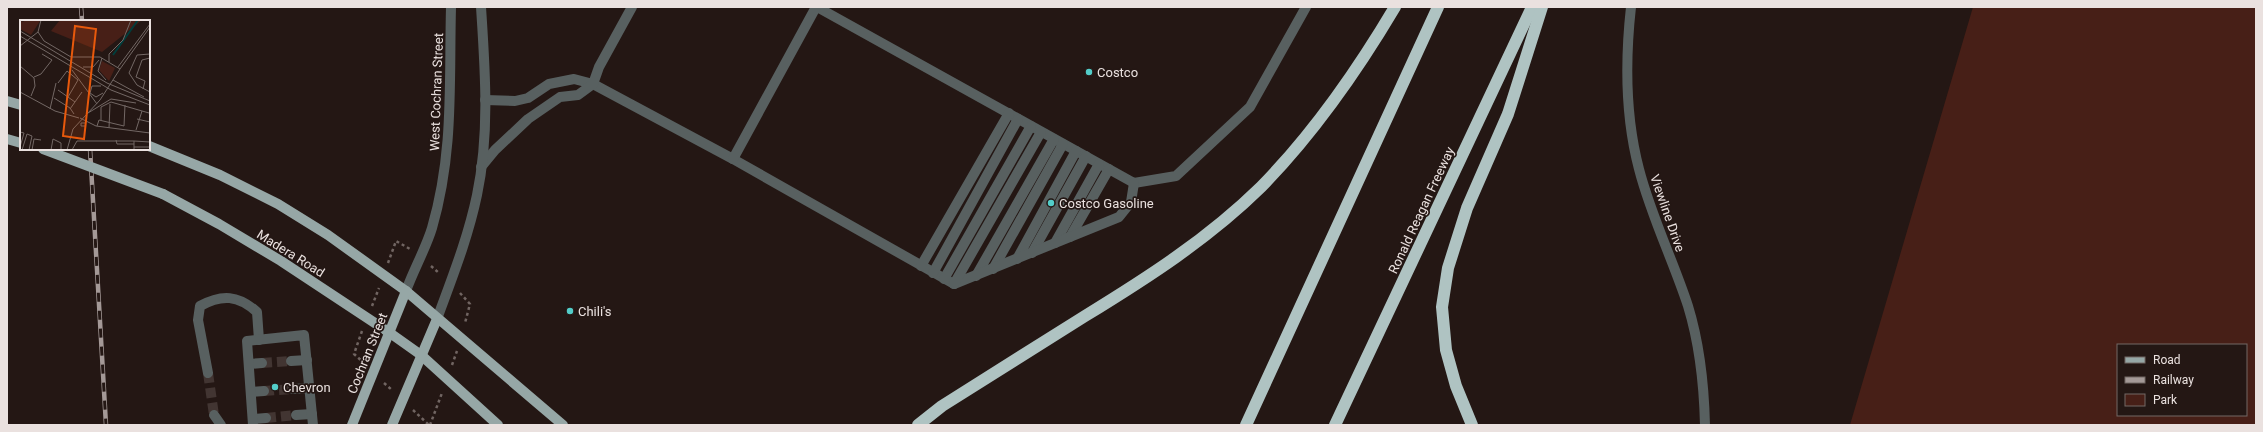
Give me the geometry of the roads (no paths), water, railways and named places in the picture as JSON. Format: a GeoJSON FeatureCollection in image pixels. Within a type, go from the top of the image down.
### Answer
{"type":"FeatureCollection","features":[{"type":"Feature","properties":{"kind":"highway"},"geometry":{"type":"LineString","coordinates":[[918,425],[942,406],[1159,270],[1211,231],[1260,187],[1294,151],[1332,103],[1395,7]]}},
{"type":"Feature","properties":{"kind":"highway"},"geometry":{"type":"LineString","coordinates":[[1246,425],[1438,7]]}},
{"type":"Feature","properties":{"kind":"highway","name":"Ronald Reagan Freeway"},"geometry":{"type":"LineString","coordinates":[[1335,425],[1532,7]]}},
{"type":"Feature","properties":{"kind":"highway"},"geometry":{"type":"LineString","coordinates":[[1472,425],[1456,386],[1446,350],[1442,307],[1448,268],[1467,208],[1508,114],[1542,7]]}},
{"type":"Feature","properties":{"kind":"main road"},"geometry":{"type":"LineString","coordinates":[[7,101],[20,105]]}},
{"type":"Feature","properties":{"kind":"main road"},"geometry":{"type":"LineString","coordinates":[[7,139],[20,143]]}},
{"type":"Feature","properties":{"kind":"main road"},"geometry":{"type":"LineString","coordinates":[[150,146],[220,175],[278,204],[328,235],[406,291],[563,425]]}},
{"type":"Feature","properties":{"kind":"main road","name":"Madera Road"},"geometry":{"type":"LineString","coordinates":[[46,150],[163,194],[281,260],[421,355],[498,425]]}},
{"type":"Feature","properties":{"kind":"main road","name":"Cochran Street"},"geometry":{"type":"LineString","coordinates":[[352,425],[406,291]]}},
{"type":"Feature","properties":{"kind":"main road"},"geometry":{"type":"LineString","coordinates":[[392,425],[437,319]]}},
{"type":"Feature","properties":{"kind":"street","name":"West Cochran Street"},"geometry":{"type":"LineString","coordinates":[[406,291],[431,230],[441,190],[448,147],[451,107],[451,7]]}},
{"type":"Feature","properties":{"kind":"street"},"geometry":{"type":"LineString","coordinates":[[437,319],[470,223],[481,167],[485,100],[480,7]]}},
{"type":"Feature","properties":{"kind":"street"},"geometry":{"type":"LineString","coordinates":[[481,167],[495,150],[528,119],[560,98],[578,95],[593,84],[599,67],[632,7]]}},
{"type":"Feature","properties":{"kind":"street"},"geometry":{"type":"LineString","coordinates":[[733,159],[817,7],[1134,183],[1176,176],[1250,107],[1306,7]]}},
{"type":"Feature","properties":{"kind":"street","name":"Viewline Drive"},"geometry":{"type":"LineString","coordinates":[[1630,7],[1627,84],[1630,125],[1639,169],[1688,306],[1699,350],[1704,392],[1705,425]]}},
{"type":"Feature","properties":{"kind":"street"},"geometry":{"type":"LineString","coordinates":[[485,100],[528,98],[549,84],[574,79],[593,84],[733,159],[954,284],[1119,217],[1131,202],[1134,183]]}},
{"type":"Feature","properties":{"kind":"street"},"geometry":{"type":"LineString","coordinates":[[922,266],[1009,113]]}},
{"type":"Feature","properties":{"kind":"street"},"geometry":{"type":"LineString","coordinates":[[933,273],[1018,118]]}},
{"type":"Feature","properties":{"kind":"street"},"geometry":{"type":"LineString","coordinates":[[944,279],[1031,126]]}},
{"type":"Feature","properties":{"kind":"street"},"geometry":{"type":"LineString","coordinates":[[954,284],[1041,132]]}},
{"type":"Feature","properties":{"kind":"street"},"geometry":{"type":"LineString","coordinates":[[976,276],[1054,139]]}},
{"type":"Feature","properties":{"kind":"street"},"geometry":{"type":"LineString","coordinates":[[993,269],[1063,144]]}},
{"type":"Feature","properties":{"kind":"street"},"geometry":{"type":"LineString","coordinates":[[1017,259],[1076,151]]}},
{"type":"Feature","properties":{"kind":"street"},"geometry":{"type":"LineString","coordinates":[[1032,253],[1086,156]]}},
{"type":"Feature","properties":{"kind":"street"},"geometry":{"type":"LineString","coordinates":[[1055,243],[1099,164]]}},
{"type":"Feature","properties":{"kind":"street"},"geometry":{"type":"LineString","coordinates":[[1070,237],[1109,169]]}},
{"type":"Feature","properties":{"kind":"street"},"geometry":{"type":"LineString","coordinates":[[208,373],[198,320],[200,306],[223,296],[236,298],[249,305],[257,312],[259,340]]}},
{"type":"Feature","properties":{"kind":"street"},"geometry":{"type":"LineString","coordinates":[[266,418],[253,422],[247,342],[304,335],[313,425]]}},
{"type":"Feature","properties":{"kind":"street"},"geometry":{"type":"LineString","coordinates":[[291,361],[307,360]]}},
{"type":"Feature","properties":{"kind":"street"},"geometry":{"type":"LineString","coordinates":[[249,364],[262,363]]}},
{"type":"Feature","properties":{"kind":"street"},"geometry":{"type":"LineString","coordinates":[[293,389],[309,388]]}},
{"type":"Feature","properties":{"kind":"street"},"geometry":{"type":"LineString","coordinates":[[251,392],[264,391]]}},
{"type":"Feature","properties":{"kind":"street"},"geometry":{"type":"LineString","coordinates":[[296,415],[312,414]]}},
{"type":"Feature","properties":{"kind":"street"},"geometry":{"type":"LineString","coordinates":[[214,415],[221,425]]}},
{"type":"Feature","properties":{"kind":"tunnel"},"geometry":{"type":"LineString","coordinates":[[262,363],[291,361]]}},
{"type":"Feature","properties":{"kind":"tunnel"},"geometry":{"type":"LineString","coordinates":[[208,373],[214,415]]}},
{"type":"Feature","properties":{"kind":"tunnel"},"geometry":{"type":"LineString","coordinates":[[264,391],[293,389]]}},
{"type":"Feature","properties":{"kind":"tunnel"},"geometry":{"type":"LineString","coordinates":[[266,418],[296,415]]}},
{"type":"Feature","properties":{"kind":"railway"},"geometry":{"type":"LineString","coordinates":[[81,7],[82,20]]}},
{"type":"Feature","properties":{"kind":"railway"},"geometry":{"type":"LineString","coordinates":[[90,150],[106,425]]}},
{"type":"Feature","properties":{"kind":"place","name":"Costco"},"geometry":{"type":"Point","coordinates":[1089,72]}},
{"type":"Feature","properties":{"kind":"place","name":"Costco Gasoline"},"geometry":{"type":"Point","coordinates":[1051,203]}},
{"type":"Feature","properties":{"kind":"place","name":"Chili's"},"geometry":{"type":"Point","coordinates":[570,311]}},
{"type":"Feature","properties":{"kind":"place","name":"Chevron"},"geometry":{"type":"Point","coordinates":[275,387]}}]}
